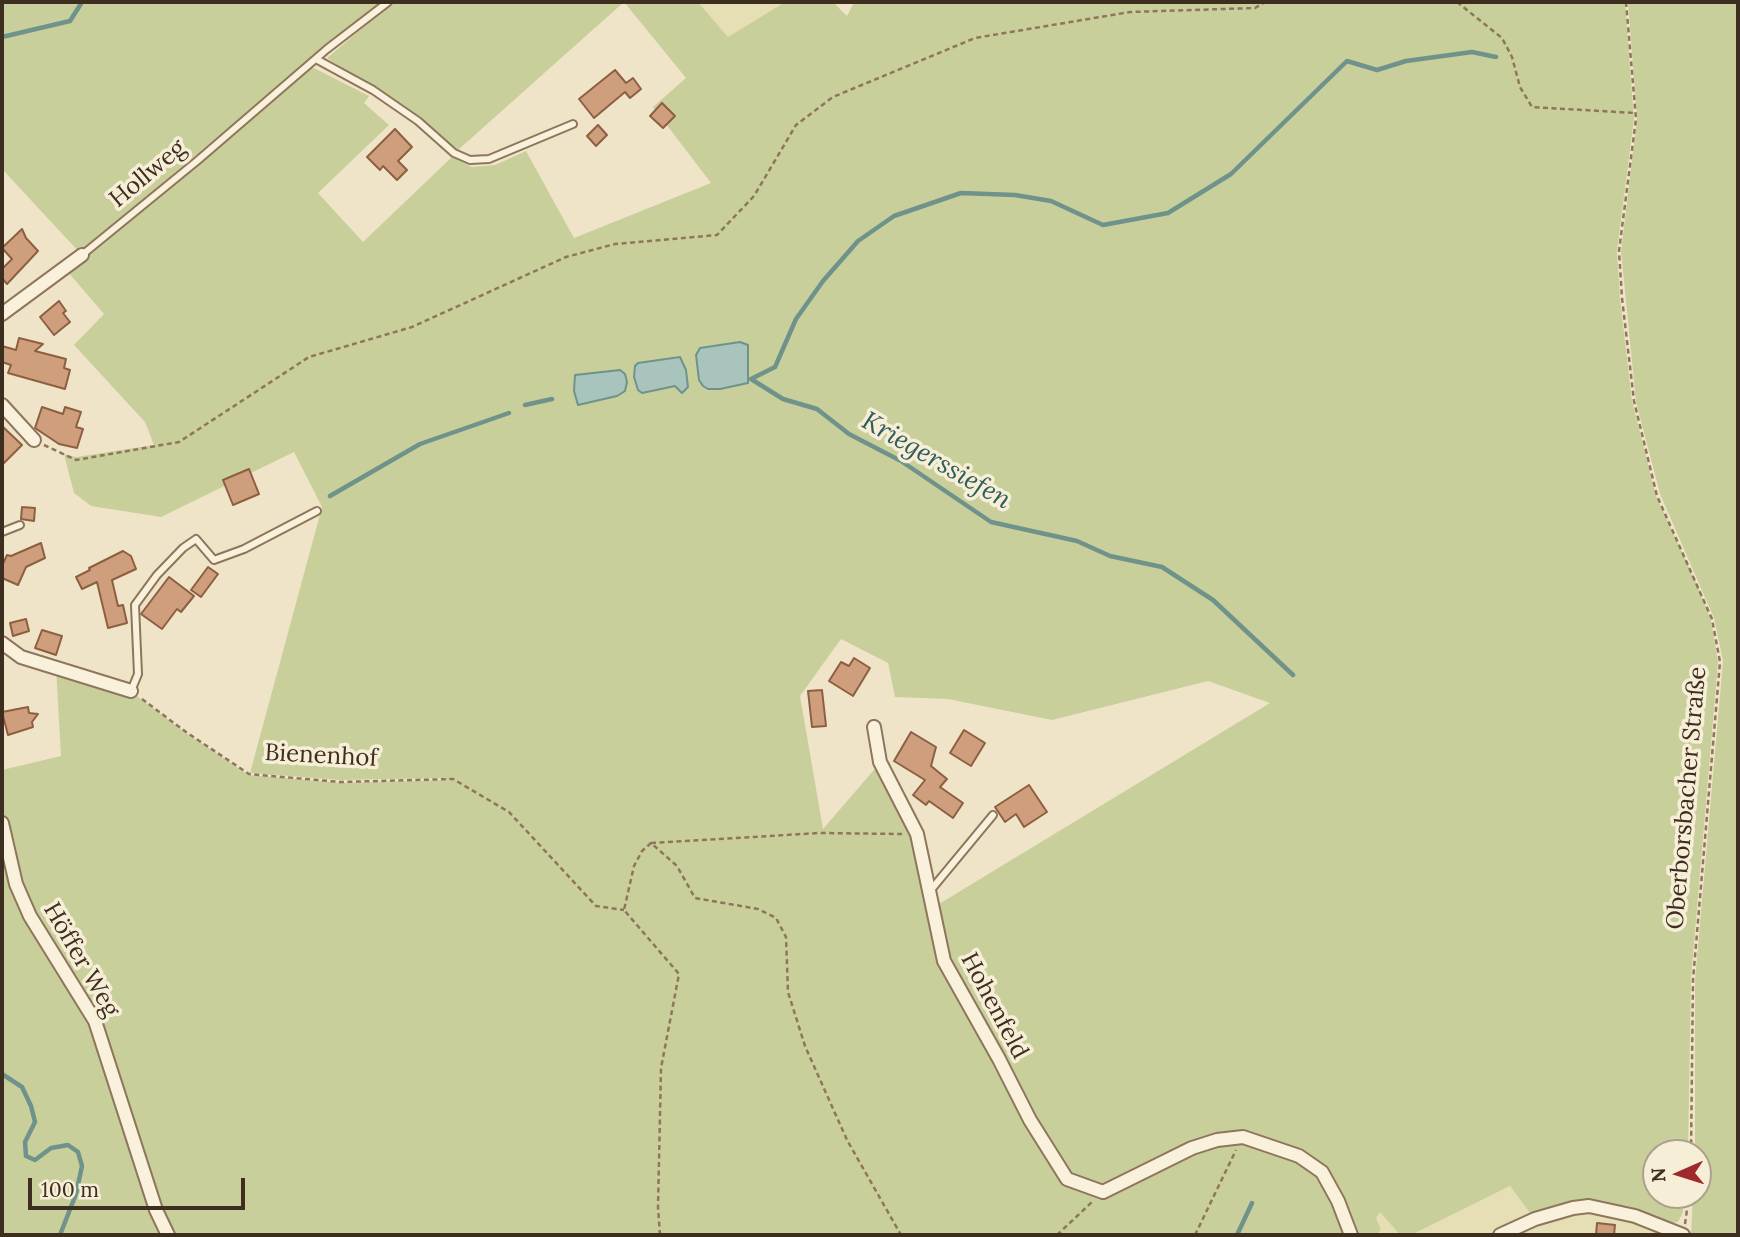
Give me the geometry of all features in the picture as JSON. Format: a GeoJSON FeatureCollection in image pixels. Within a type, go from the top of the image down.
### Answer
{"type":"FeatureCollection","features":[{"type":"Feature","properties":{"kind":"street","name":"Hollweg"},"geometry":{"type":"LineString","coordinates":[[2,314],[82,255]]}},
{"type":"Feature","properties":{"kind":"street"},"geometry":{"type":"LineString","coordinates":[[2,405],[34,440]]}},
{"type":"Feature","properties":{"kind":"street"},"geometry":{"type":"LineString","coordinates":[[2,643],[21,657],[131,691]]}},
{"type":"Feature","properties":{"kind":"street","name":"Hohenfeld"},"geometry":{"type":"LineString","coordinates":[[874,727],[880,762],[917,834],[944,961],[1030,1120],[1067,1179],[1103,1192]]}},
{"type":"Feature","properties":{"kind":"street","name":"Höffer Weg"},"geometry":{"type":"LineString","coordinates":[[2,823],[16,884],[30,916],[95,1021],[156,1210],[168,1235]]}},
{"type":"Feature","properties":{"kind":"street"},"geometry":{"type":"LineString","coordinates":[[1103,1192],[1192,1148],[1217,1140],[1242,1137],[1299,1156],[1322,1172],[1338,1201],[1351,1235]]}},
{"type":"Feature","properties":{"kind":"street"},"geometry":{"type":"LineString","coordinates":[[1500,1235],[1535,1219],[1582,1206],[1636,1216],[1683,1234]]}},
{"type":"Feature","properties":{"kind":"lane","name":"Hollweg"},"geometry":{"type":"LineString","coordinates":[[82,255],[388,2]]}},
{"type":"Feature","properties":{"kind":"lane"},"geometry":{"type":"LineString","coordinates":[[316,60],[373,90],[418,121],[454,153],[470,160],[489,159],[573,124]]}},
{"type":"Feature","properties":{"kind":"lane"},"geometry":{"type":"LineString","coordinates":[[131,691],[138,674],[135,605],[157,575],[183,548],[196,539],[214,560],[244,549],[317,511]]}},
{"type":"Feature","properties":{"kind":"lane"},"geometry":{"type":"LineString","coordinates":[[2,532],[20,525]]}},
{"type":"Feature","properties":{"kind":"lane"},"geometry":{"type":"LineString","coordinates":[[929,892],[993,815]]}},
{"type":"Feature","properties":{"kind":"path"},"geometry":{"type":"LineString","coordinates":[[34,440],[76,460],[179,442],[309,357],[412,327],[566,257],[615,244],[717,235],[754,195],[796,125],[833,97],[975,38],[1130,12],[1255,8],[1265,2]]}},
{"type":"Feature","properties":{"kind":"path"},"geometry":{"type":"LineString","coordinates":[[1457,2],[1502,38],[1512,57],[1520,87],[1532,107],[1635,113]]}},
{"type":"Feature","properties":{"kind":"path","name":"Oberborsbacher Straße"},"geometry":{"type":"LineString","coordinates":[[1626,2],[1635,113],[1619,251],[1634,401],[1657,496],[1712,619],[1720,662],[1693,980],[1691,1139]]}},
{"type":"Feature","properties":{"kind":"path","name":"Bienenhof"},"geometry":{"type":"LineString","coordinates":[[131,691],[249,774],[340,782],[453,779],[509,812],[596,906],[624,910]]}},
{"type":"Feature","properties":{"kind":"path"},"geometry":{"type":"LineString","coordinates":[[660,1235],[661,1068],[679,974],[624,910],[634,866],[642,851],[650,843],[819,834],[901,834]]}},
{"type":"Feature","properties":{"kind":"path"},"geometry":{"type":"LineString","coordinates":[[650,843],[677,866],[695,898],[758,909],[776,918],[786,937],[788,992],[805,1046],[847,1140],[901,1235]]}},
{"type":"Feature","properties":{"kind":"path"},"geometry":{"type":"LineString","coordinates":[[1195,1235],[1242,1137]]}},
{"type":"Feature","properties":{"kind":"path"},"geometry":{"type":"LineString","coordinates":[[1057,1235],[1103,1192]]}},
{"type":"Feature","properties":{"kind":"path"},"geometry":{"type":"LineString","coordinates":[[1683,1234],[1687,1209]]}},
{"type":"Feature","properties":{"kind":"shaded area"},"geometry":{"type":"Polygon","coordinates":[[[698,2],[785,2],[728,37],[698,2]]]}},
{"type":"Feature","properties":{"kind":"shaded area"},"geometry":{"type":"Polygon","coordinates":[[[1510,1186],[1533,1217],[1602,1212],[1668,1235],[1411,1235],[1510,1186]]]}},
{"type":"Feature","properties":{"kind":"shaded area"},"geometry":{"type":"Polygon","coordinates":[[[1380,1212],[1400,1235],[1376,1235],[1381,1230],[1376,1218],[1380,1212]]]}},
{"type":"Feature","properties":{"kind":"green space"},"geometry":{"type":"Polygon","coordinates":[[[2,2],[384,2],[319,51],[80,253],[2,169],[2,2]]]}},
{"type":"Feature","properties":{"kind":"green space"},"geometry":{"type":"Polygon","coordinates":[[[393,2],[624,2],[458,150],[419,119],[327,58],[393,2]]]}},
{"type":"Feature","properties":{"kind":"green space"},"geometry":{"type":"Polygon","coordinates":[[[624,2],[698,2],[728,37],[785,2],[833,2],[847,16],[854,2],[1625,2],[1634,119],[1617,251],[1632,401],[1656,496],[1711,620],[1718,662],[1691,979],[1688,1139],[1642,1139],[1642,1209],[1683,1209],[1678,1222],[1665,1224],[1590,1203],[1568,1205],[1533,1217],[1510,1186],[1411,1235],[1400,1235],[1380,1212],[1376,1218],[1381,1230],[1376,1235],[1355,1235],[1340,1198],[1324,1169],[1295,1151],[1244,1135],[1217,1137],[1192,1146],[1103,1189],[1068,1177],[1033,1120],[946,961],[934,907],[1270,703],[1208,681],[1052,720],[948,699],[895,697],[888,663],[841,639],[800,696],[823,829],[879,764],[916,837],[942,961],[1063,1179],[1106,1194],[1193,1152],[1218,1142],[1243,1139],[1297,1160],[1319,1174],[1335,1202],[1348,1235],[175,1235],[158,1209],[97,1017],[21,886],[5,824],[2,809],[2,770],[61,756],[56,668],[129,690],[186,733],[249,775],[341,783],[446,780],[340,780],[250,773],[322,507],[294,452],[161,517],[91,506],[74,493],[64,454],[76,457],[154,445],[145,422],[74,345],[104,314],[67,271],[312,67],[369,96],[364,103],[389,125],[318,193],[363,242],[452,157],[472,167],[495,165],[526,151],[574,238],[711,183],[653,107],[686,78],[624,2]]]}},
{"type":"Feature","properties":{"kind":"green space"},"geometry":{"type":"Polygon","coordinates":[[[1628,2],[1738,2],[1738,1235],[1691,1235],[1692,1209],[1712,1209],[1712,1139],[1695,1139],[1695,980],[1723,661],[1714,618],[1660,494],[1636,402],[1621,251],[1637,120],[1628,2]]]}},
{"type":"Feature","properties":{"kind":"green space"},"geometry":{"type":"Polygon","coordinates":[[[2,850],[11,885],[93,1023],[166,1235],[2,1235],[2,850]]]}},
{"type":"Feature","properties":{"kind":"water"},"geometry":{"type":"Polygon","coordinates":[[[740,342],[748,345],[748,383],[720,389],[703,386],[699,380],[696,355],[700,348],[740,342]]]}},
{"type":"Feature","properties":{"kind":"water"},"geometry":{"type":"Polygon","coordinates":[[[680,357],[686,370],[688,387],[682,393],[675,386],[642,393],[638,390],[634,377],[638,363],[680,357]]]}},
{"type":"Feature","properties":{"kind":"water"},"geometry":{"type":"Polygon","coordinates":[[[620,370],[625,374],[627,382],[625,391],[617,396],[578,405],[574,391],[575,375],[620,370]]]}},
{"type":"Feature","properties":{"kind":"building"},"geometry":{"type":"Polygon","coordinates":[[[615,70],[626,83],[633,78],[641,89],[630,98],[625,92],[594,118],[579,99],[615,70]]]}},
{"type":"Feature","properties":{"kind":"building"},"geometry":{"type":"Polygon","coordinates":[[[662,103],[675,116],[663,128],[650,116],[662,103]]]}},
{"type":"Feature","properties":{"kind":"building"},"geometry":{"type":"Polygon","coordinates":[[[598,125],[607,135],[596,146],[587,136],[598,125]]]}},
{"type":"Feature","properties":{"kind":"building"},"geometry":{"type":"Polygon","coordinates":[[[395,129],[412,147],[398,161],[407,170],[397,180],[383,166],[380,170],[367,157],[395,129]]]}},
{"type":"Feature","properties":{"kind":"building"},"geometry":{"type":"Polygon","coordinates":[[[22,229],[38,251],[7,284],[2,278],[2,269],[12,259],[2,248],[22,229]]]}},
{"type":"Feature","properties":{"kind":"building"},"geometry":{"type":"Polygon","coordinates":[[[59,301],[70,322],[54,335],[40,317],[59,301]]]}},
{"type":"Feature","properties":{"kind":"building"},"geometry":{"type":"Polygon","coordinates":[[[19,338],[43,344],[35,351],[66,359],[64,368],[70,370],[65,389],[8,373],[11,365],[2,362],[2,346],[16,350],[19,338]]]}},
{"type":"Feature","properties":{"kind":"building"},"geometry":{"type":"Polygon","coordinates":[[[42,407],[63,414],[65,407],[81,412],[76,427],[83,429],[77,448],[59,444],[35,428],[42,407]]]}},
{"type":"Feature","properties":{"kind":"building"},"geometry":{"type":"Polygon","coordinates":[[[2,426],[22,445],[2,465],[2,426]]]}},
{"type":"Feature","properties":{"kind":"building"},"geometry":{"type":"Polygon","coordinates":[[[249,469],[259,494],[233,505],[223,480],[249,469]]]}},
{"type":"Feature","properties":{"kind":"building"},"geometry":{"type":"Polygon","coordinates":[[[22,507],[35,508],[34,521],[21,519],[22,507]]]}},
{"type":"Feature","properties":{"kind":"building"},"geometry":{"type":"Polygon","coordinates":[[[41,543],[45,558],[26,567],[18,585],[2,578],[2,566],[7,555],[11,556],[41,543]]]}},
{"type":"Feature","properties":{"kind":"building"},"geometry":{"type":"Polygon","coordinates":[[[123,551],[131,556],[136,569],[112,580],[118,606],[123,605],[127,623],[108,628],[97,582],[82,589],[76,577],[123,551]]]}},
{"type":"Feature","properties":{"kind":"building"},"geometry":{"type":"Polygon","coordinates":[[[208,567],[218,574],[201,597],[191,590],[208,567]]]}},
{"type":"Feature","properties":{"kind":"building"},"geometry":{"type":"Polygon","coordinates":[[[169,577],[194,596],[181,612],[177,609],[162,629],[141,614],[169,577]]]}},
{"type":"Feature","properties":{"kind":"building"},"geometry":{"type":"Polygon","coordinates":[[[26,619],[29,631],[13,636],[10,623],[26,619]]]}},
{"type":"Feature","properties":{"kind":"building"},"geometry":{"type":"Polygon","coordinates":[[[42,630],[62,636],[56,655],[35,648],[42,630]]]}},
{"type":"Feature","properties":{"kind":"building"},"geometry":{"type":"Polygon","coordinates":[[[854,658],[870,668],[853,696],[829,681],[841,662],[849,666],[854,658]]]}},
{"type":"Feature","properties":{"kind":"building"},"geometry":{"type":"Polygon","coordinates":[[[822,690],[826,726],[812,727],[808,691],[822,690]]]}},
{"type":"Feature","properties":{"kind":"building"},"geometry":{"type":"Polygon","coordinates":[[[28,707],[29,713],[38,714],[32,722],[33,727],[8,735],[2,712],[28,707]]]}},
{"type":"Feature","properties":{"kind":"building"},"geometry":{"type":"Polygon","coordinates":[[[964,730],[985,743],[971,766],[950,753],[964,730]]]}},
{"type":"Feature","properties":{"kind":"building"},"geometry":{"type":"Polygon","coordinates":[[[911,732],[936,747],[931,766],[947,779],[940,787],[963,803],[953,818],[929,801],[926,805],[913,795],[925,780],[894,761],[911,732]]]}},
{"type":"Feature","properties":{"kind":"building"},"geometry":{"type":"Polygon","coordinates":[[[1029,785],[1047,812],[1024,827],[1016,814],[1005,822],[995,807],[1029,785]]]}},
{"type":"Feature","properties":{"kind":"building"},"geometry":{"type":"Polygon","coordinates":[[[1597,1223],[1615,1225],[1614,1235],[1596,1235],[1597,1223]]]}},
{"type":"Feature","properties":{"kind":"waterway"},"geometry":{"type":"LineString","coordinates":[[2,37],[70,21],[82,2]]}},
{"type":"Feature","properties":{"kind":"waterway"},"geometry":{"type":"LineString","coordinates":[[751,379],[775,367],[796,319],[823,281],[858,241],[894,216],[961,193],[1015,195],[1051,201],[1103,225],[1168,213],[1231,174],[1347,61],[1377,70],[1406,61],[1472,52],[1496,57]]}},
{"type":"Feature","properties":{"kind":"waterway","name":"Kriegerssiefen"},"geometry":{"type":"LineString","coordinates":[[751,379],[783,399],[817,409],[849,434],[901,461],[991,522],[1077,541],[1110,556],[1162,567],[1213,600],[1293,675]]}},
{"type":"Feature","properties":{"kind":"waterway","name":"Kriegerssiefen"},"geometry":{"type":"LineString","coordinates":[[525,405],[552,399]]}},
{"type":"Feature","properties":{"kind":"waterway","name":"Kriegerssiefen"},"geometry":{"type":"LineString","coordinates":[[330,496],[420,444],[509,413]]}},
{"type":"Feature","properties":{"kind":"waterway"},"geometry":{"type":"LineString","coordinates":[[2,1074],[22,1087],[31,1106],[35,1122],[25,1142],[26,1156],[35,1160],[51,1148],[68,1145],[78,1152],[82,1166],[76,1194],[60,1235]]}},
{"type":"Feature","properties":{"kind":"waterway"},"geometry":{"type":"LineString","coordinates":[[1237,1235],[1252,1203]]}}]}
